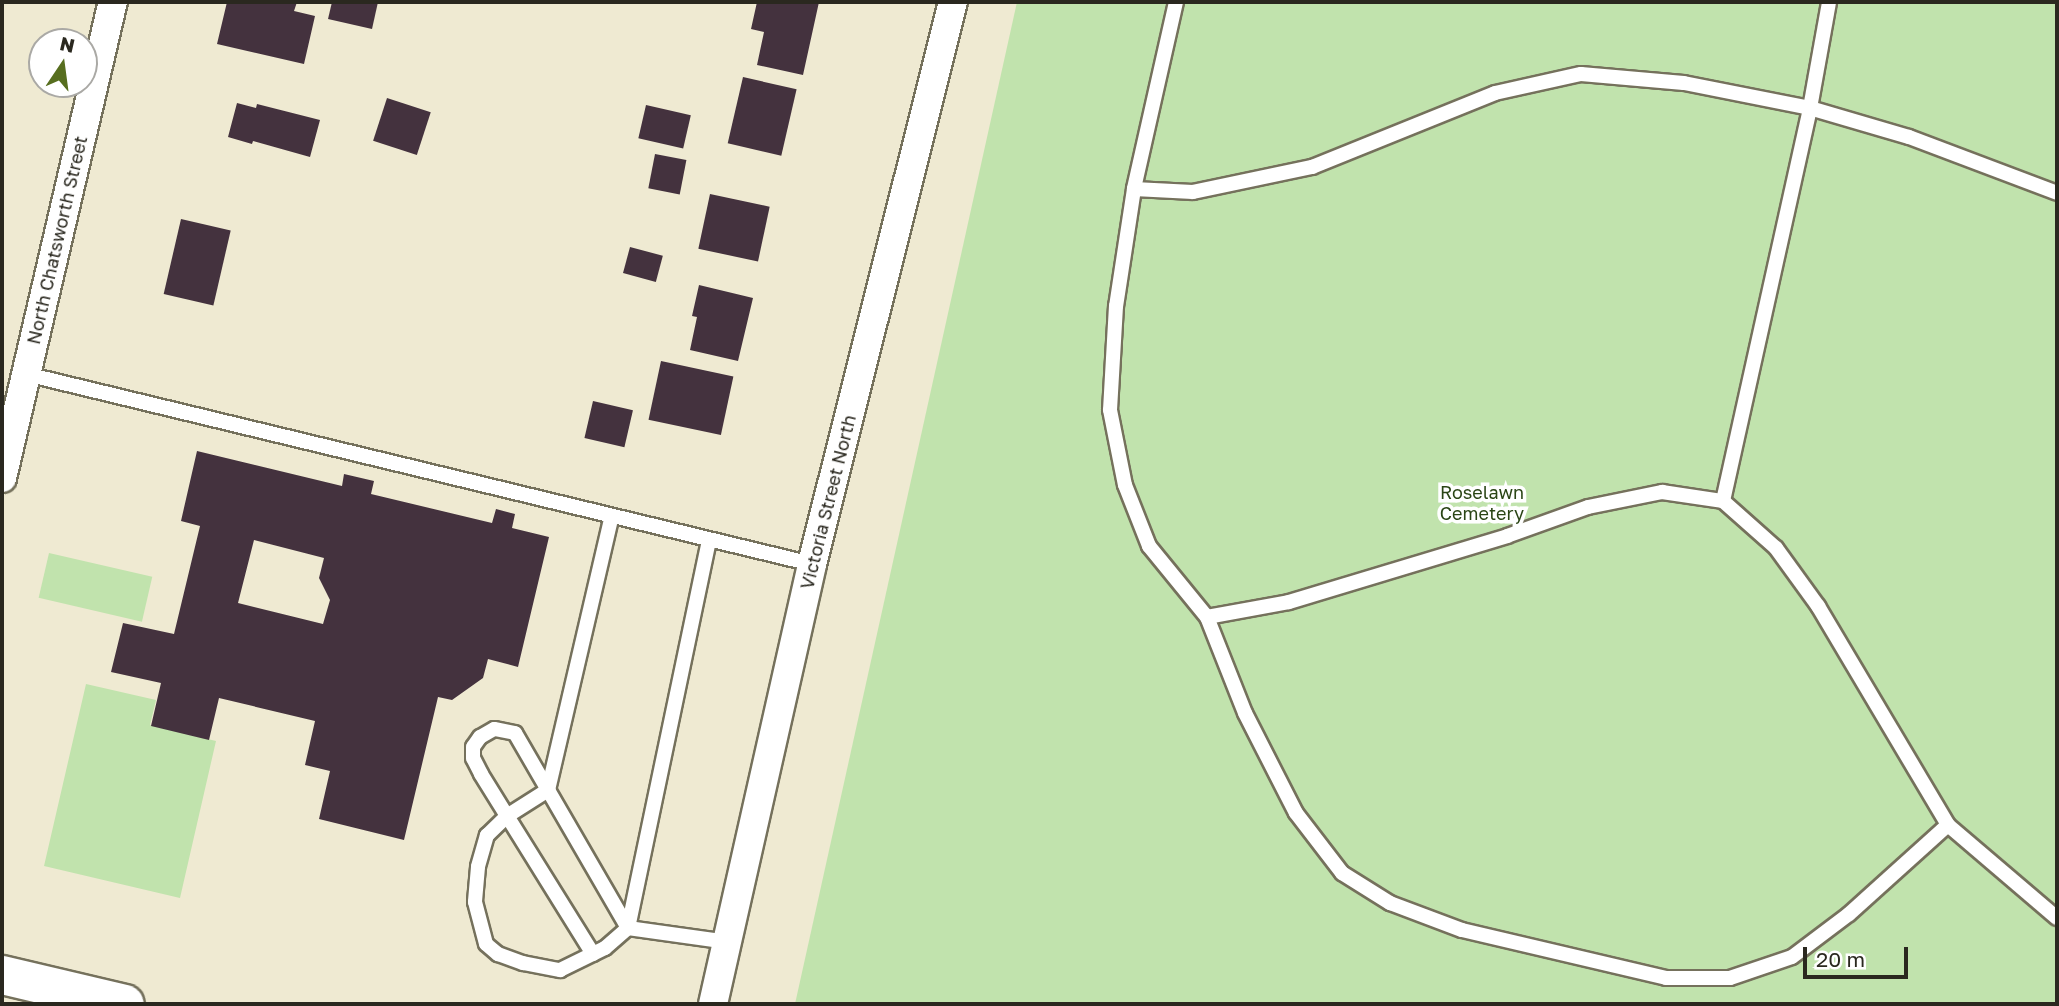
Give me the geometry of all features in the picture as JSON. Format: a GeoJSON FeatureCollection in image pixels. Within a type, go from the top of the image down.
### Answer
{"type":"FeatureCollection","features":[{"type":"Feature","properties":{"kind":"main road"},"geometry":{"type":"LineString","coordinates":[[2,975],[125,1004]]}},
{"type":"Feature","properties":{"kind":"street","name":"North Chatsworth Street"},"geometry":{"type":"LineString","coordinates":[[2,478],[113,2]]}},
{"type":"Feature","properties":{"kind":"street","name":"Victoria Street North"},"geometry":{"type":"LineString","coordinates":[[713,1004],[812,564],[953,2]]}},
{"type":"Feature","properties":{"kind":"lane"},"geometry":{"type":"LineString","coordinates":[[1176,2],[1134,189],[1116,306],[1110,410],[1125,485],[1149,546],[1208,617],[1245,713],[1296,813],[1342,873],[1390,902],[1462,930],[1666,978],[1730,978],[1792,957],[1849,914],[1948,825]]}},
{"type":"Feature","properties":{"kind":"lane"},"geometry":{"type":"LineString","coordinates":[[1723,500],[1810,108],[1829,2]]}},
{"type":"Feature","properties":{"kind":"lane"},"geometry":{"type":"LineString","coordinates":[[1134,189],[1194,192],[1312,167],[1495,93],[1581,74],[1684,83],[1810,108],[1909,137],[2057,193]]}},
{"type":"Feature","properties":{"kind":"lane"},"geometry":{"type":"LineString","coordinates":[[26,374],[812,564]]}},
{"type":"Feature","properties":{"kind":"lane"},"geometry":{"type":"LineString","coordinates":[[1208,617],[1303,598],[1507,536],[1588,507],[1662,492],[1723,500],[1776,548],[1818,606],[1948,825],[2057,918]]}},
{"type":"Feature","properties":{"kind":"lane"},"geometry":{"type":"LineString","coordinates":[[612,516],[548,790],[507,816],[487,835],[478,867],[475,902],[486,944],[498,954],[546,968],[560,970],[606,948],[628,928],[709,541]]}},
{"type":"Feature","properties":{"kind":"lane"},"geometry":{"type":"LineString","coordinates":[[593,954],[473,758],[473,747],[480,737],[494,729],[515,733],[628,928]]}},
{"type":"Feature","properties":{"kind":"lane"},"geometry":{"type":"LineString","coordinates":[[628,928],[728,942]]}},
{"type":"Feature","properties":{"kind":"green space","name":"Roselawn Cemetery"},"geometry":{"type":"Polygon","coordinates":[[[1017,2],[2057,2],[2057,1004],[795,1004],[1017,2]]]}},
{"type":"Feature","properties":{"kind":"green space"},"geometry":{"type":"Polygon","coordinates":[[[49,553],[152,577],[142,622],[39,598],[49,553]]]}},
{"type":"Feature","properties":{"kind":"green space"},"geometry":{"type":"Polygon","coordinates":[[[86,684],[156,700],[150,725],[216,741],[180,898],[44,866],[86,684]]]}},
{"type":"Feature","properties":{"kind":"building"},"geometry":{"type":"Polygon","coordinates":[[[227,2],[297,2],[294,11],[315,16],[304,64],[217,44],[227,2]]]}},
{"type":"Feature","properties":{"kind":"building"},"geometry":{"type":"Polygon","coordinates":[[[332,2],[378,2],[372,29],[328,19],[332,2]]]}},
{"type":"Feature","properties":{"kind":"building"},"geometry":{"type":"Polygon","coordinates":[[[757,2],[819,2],[803,75],[757,65],[764,32],[751,29],[757,2]]]}},
{"type":"Feature","properties":{"kind":"building"},"geometry":{"type":"Polygon","coordinates":[[[743,77],[797,89],[781,156],[728,143],[743,77]]]}},
{"type":"Feature","properties":{"kind":"building"},"geometry":{"type":"Polygon","coordinates":[[[387,98],[431,112],[417,155],[373,141],[387,98]]]}},
{"type":"Feature","properties":{"kind":"building"},"geometry":{"type":"Polygon","coordinates":[[[237,103],[256,108],[257,104],[320,120],[310,157],[228,137],[237,103]]]}},
{"type":"Feature","properties":{"kind":"building"},"geometry":{"type":"Polygon","coordinates":[[[646,105],[691,115],[683,148],[638,138],[646,105]]]}},
{"type":"Feature","properties":{"kind":"building"},"geometry":{"type":"Polygon","coordinates":[[[655,154],[686,160],[680,194],[648,188],[655,154]]]}},
{"type":"Feature","properties":{"kind":"building"},"geometry":{"type":"Polygon","coordinates":[[[710,194],[770,207],[758,261],[698,249],[710,194]]]}},
{"type":"Feature","properties":{"kind":"building"},"geometry":{"type":"Polygon","coordinates":[[[181,219],[231,230],[213,305],[164,294],[181,219]]]}},
{"type":"Feature","properties":{"kind":"building"},"geometry":{"type":"Polygon","coordinates":[[[630,247],[663,256],[656,282],[623,273],[630,247]]]}},
{"type":"Feature","properties":{"kind":"building"},"geometry":{"type":"Polygon","coordinates":[[[699,285],[753,298],[738,361],[690,350],[697,317],[692,316],[699,285]]]}},
{"type":"Feature","properties":{"kind":"building"},"geometry":{"type":"Polygon","coordinates":[[[661,361],[733,376],[721,435],[649,420],[661,361]]]}},
{"type":"Feature","properties":{"kind":"building"},"geometry":{"type":"Polygon","coordinates":[[[593,401],[633,410],[624,447],[584,438],[593,401]]]}},
{"type":"Feature","properties":{"kind":"building"},"geometry":{"type":"Polygon","coordinates":[[[197,451],[342,486],[344,474],[374,481],[371,494],[492,523],[496,509],[515,514],[512,528],[549,537],[518,667],[488,659],[483,678],[452,700],[438,697],[404,840],[319,819],[330,771],[305,765],[315,721],[219,698],[209,740],[151,726],[161,683],[111,672],[123,623],[174,634],[200,526],[181,521],[197,451]],[[254,540],[238,603],[323,624],[330,600],[319,578],[324,558],[254,540]]]}}]}
